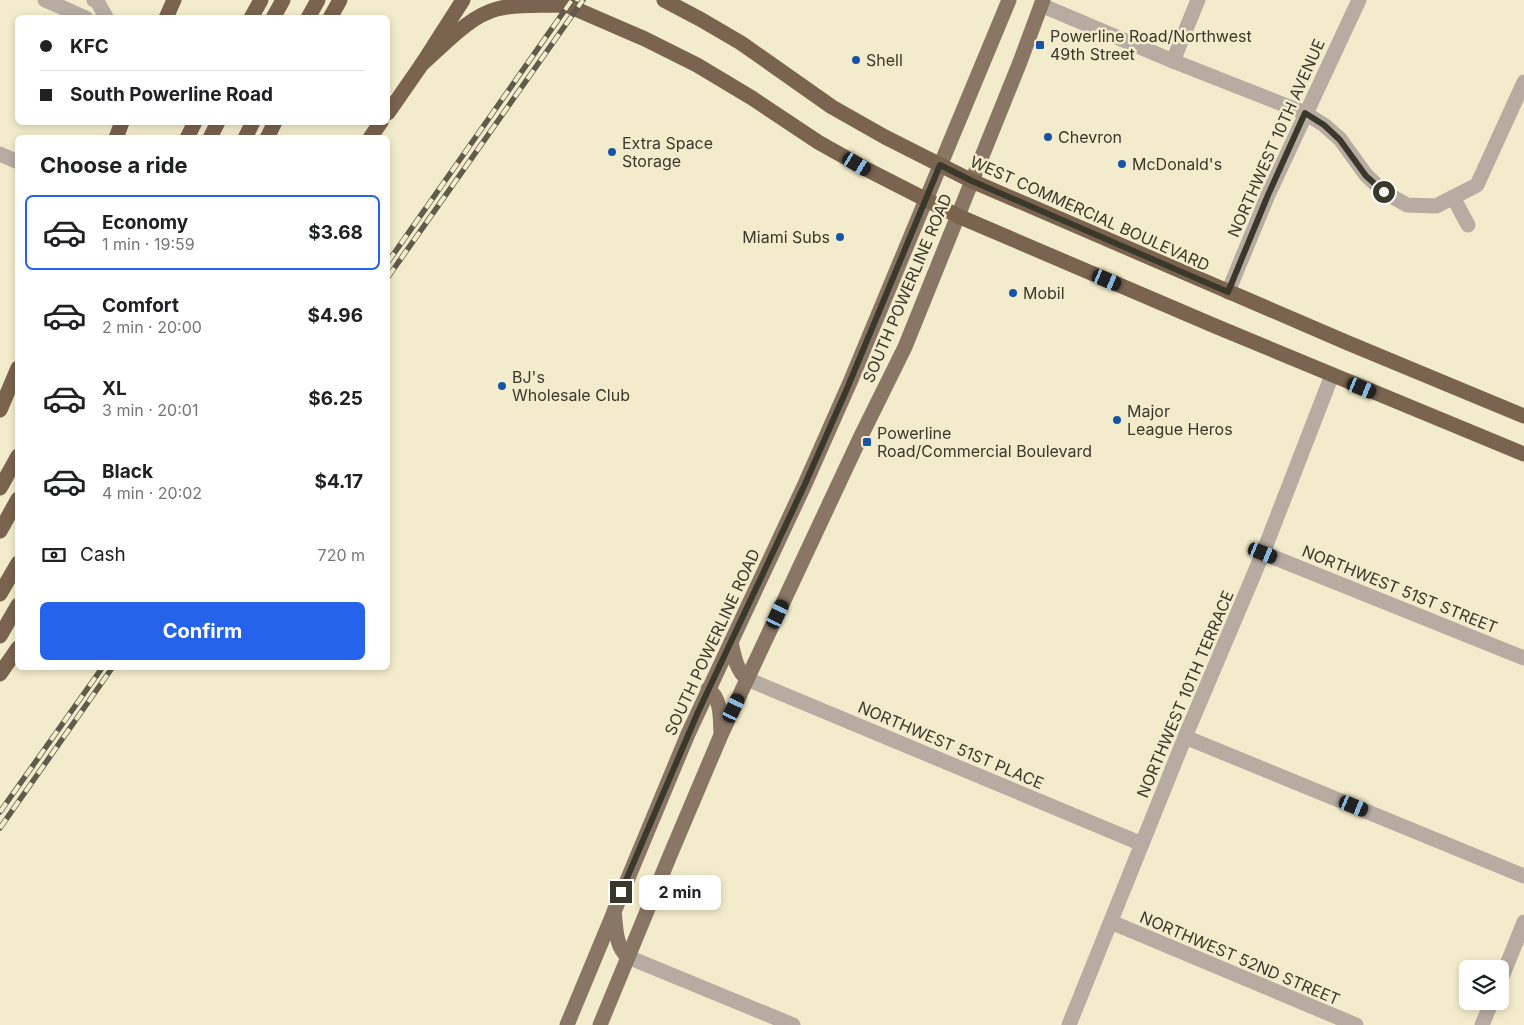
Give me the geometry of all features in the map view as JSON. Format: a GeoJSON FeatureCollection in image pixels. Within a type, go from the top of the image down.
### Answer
{"type":"FeatureCollection","features":[{"type":"Feature","properties":{"kind":"highway"},"geometry":{"type":"LineString","coordinates":[[167,15],[174,0]]}},
{"type":"Feature","properties":{"kind":"highway"},"geometry":{"type":"LineString","coordinates":[[253,15],[261,0]]}},
{"type":"Feature","properties":{"kind":"highway"},"geometry":{"type":"LineString","coordinates":[[275,15],[283,0]]}},
{"type":"Feature","properties":{"kind":"highway"},"geometry":{"type":"LineString","coordinates":[[310,15],[318,0]]}},
{"type":"Feature","properties":{"kind":"highway"},"geometry":{"type":"LineString","coordinates":[[332,15],[340,0]]}},
{"type":"Feature","properties":{"kind":"highway"},"geometry":{"type":"LineString","coordinates":[[390,110],[463,0]]}},
{"type":"Feature","properties":{"kind":"highway","name":"WEST COMMERCIAL BOULEVARD"},"geometry":{"type":"LineString","coordinates":[[664,0],[700,18],[741,43],[832,107],[885,137],[972,181],[1228,292],[1524,416]]}},
{"type":"Feature","properties":{"kind":"highway"},"geometry":{"type":"LineString","coordinates":[[422,64],[465,27],[490,11],[512,7],[562,3],[696,65],[752,98],[818,142],[958,216],[1332,375],[1524,454]]}},
{"type":"Feature","properties":{"kind":"highway"},"geometry":{"type":"LineString","coordinates":[[0,410],[15,375]]}},
{"type":"Feature","properties":{"kind":"highway"},"geometry":{"type":"LineString","coordinates":[[1448,423],[1477,429],[1524,444]]}},
{"type":"Feature","properties":{"kind":"highway"},"geometry":{"type":"LineString","coordinates":[[0,488],[15,461]]}},
{"type":"Feature","properties":{"kind":"highway"},"geometry":{"type":"LineString","coordinates":[[0,531],[15,504]]}},
{"type":"Feature","properties":{"kind":"highway"},"geometry":{"type":"LineString","coordinates":[[0,594],[15,567]]}},
{"type":"Feature","properties":{"kind":"highway"},"geometry":{"type":"LineString","coordinates":[[0,636],[15,610]]}},
{"type":"Feature","properties":{"kind":"highway"},"geometry":{"type":"LineString","coordinates":[[0,674],[15,652]]}},
{"type":"Feature","properties":{"kind":"main road","name":"SOUTH POWERLINE ROAD"},"geometry":{"type":"LineString","coordinates":[[567,1025],[650,822],[708,689],[835,417],[1009,0]]}},
{"type":"Feature","properties":{"kind":"main road","name":"SOUTH POWERLINE ROAD"},"geometry":{"type":"LineString","coordinates":[[600,1025],[721,735],[861,436],[905,347],[1042,3]]}},
{"type":"Feature","properties":{"kind":"main road"},"geometry":{"type":"LineString","coordinates":[[731,642],[738,668],[748,679]]}},
{"type":"Feature","properties":{"kind":"main road"},"geometry":{"type":"LineString","coordinates":[[708,689],[713,692],[718,702],[721,735]]}},
{"type":"Feature","properties":{"kind":"main road"},"geometry":{"type":"LineString","coordinates":[[614,910],[619,944],[621,950],[628,957]]}},
{"type":"Feature","properties":{"kind":"street"},"geometry":{"type":"LineString","coordinates":[[45,0],[79,15]]}},
{"type":"Feature","properties":{"kind":"street"},"geometry":{"type":"LineString","coordinates":[[94,0],[97,1],[105,15]]}},
{"type":"Feature","properties":{"kind":"street"},"geometry":{"type":"LineString","coordinates":[[1173,61],[1198,0]]}},
{"type":"Feature","properties":{"kind":"street","name":"NORTHWEST 10TH AVENUE"},"geometry":{"type":"LineString","coordinates":[[1228,292],[1268,195],[1359,0]]}},
{"type":"Feature","properties":{"kind":"street"},"geometry":{"type":"LineString","coordinates":[[1042,3],[1173,61],[1305,113],[1324,125],[1340,140],[1366,176],[1384,192],[1407,205],[1436,206],[1477,185],[1524,82]]}},
{"type":"Feature","properties":{"kind":"street"},"geometry":{"type":"LineString","coordinates":[[0,154],[15,161]]}},
{"type":"Feature","properties":{"kind":"street"},"geometry":{"type":"LineString","coordinates":[[1453,197],[1468,225]]}},
{"type":"Feature","properties":{"kind":"street","name":"NORTHWEST 10TH TERRACE"},"geometry":{"type":"LineString","coordinates":[[1069,1025],[1263,553],[1332,375]]}},
{"type":"Feature","properties":{"kind":"street","name":"NORTHWEST 51ST STREET"},"geometry":{"type":"LineString","coordinates":[[1263,553],[1524,658]]}},
{"type":"Feature","properties":{"kind":"street","name":"NORTHWEST 51ST PLACE"},"geometry":{"type":"LineString","coordinates":[[748,679],[1142,844]]}},
{"type":"Feature","properties":{"kind":"street"},"geometry":{"type":"LineString","coordinates":[[1186,737],[1524,876]]}},
{"type":"Feature","properties":{"kind":"street","name":"NORTHWEST 52ND STREET"},"geometry":{"type":"LineString","coordinates":[[1111,922],[1356,1025]]}},
{"type":"Feature","properties":{"kind":"street"},"geometry":{"type":"LineString","coordinates":[[1509,960],[1524,922]]}},
{"type":"Feature","properties":{"kind":"street"},"geometry":{"type":"LineString","coordinates":[[628,957],[793,1025]]}},
{"type":"Feature","properties":{"kind":"street"},"geometry":{"type":"LineString","coordinates":[[1482,1025],[1488,1010]]}},
{"type":"Feature","properties":{"kind":"railway"},"geometry":{"type":"LineString","coordinates":[[390,259],[572,0]]}},
{"type":"Feature","properties":{"kind":"railway"},"geometry":{"type":"LineString","coordinates":[[390,274],[583,0]]}},
{"type":"Feature","properties":{"kind":"railway"},"geometry":{"type":"LineString","coordinates":[[0,812],[101,670]]}},
{"type":"Feature","properties":{"kind":"railway"},"geometry":{"type":"LineString","coordinates":[[0,828],[111,670]]}},
{"type":"Feature","properties":{"kind":"place","name":"Powerline Road/Northwest 49th Street"},"geometry":{"type":"Point","coordinates":[1040,45]}},
{"type":"Feature","properties":{"kind":"place","name":"Shell"},"geometry":{"type":"Point","coordinates":[856,60]}},
{"type":"Feature","properties":{"kind":"place","name":"Chevron"},"geometry":{"type":"Point","coordinates":[1048,137]}},
{"type":"Feature","properties":{"kind":"place","name":"Extra Space Storage"},"geometry":{"type":"Point","coordinates":[612,152]}},
{"type":"Feature","properties":{"kind":"place","name":"McDonald's"},"geometry":{"type":"Point","coordinates":[1122,164]}},
{"type":"Feature","properties":{"kind":"place","name":"Miami Subs"},"geometry":{"type":"Point","coordinates":[840,237]}},
{"type":"Feature","properties":{"kind":"place","name":"Mobil"},"geometry":{"type":"Point","coordinates":[1013,293]}},
{"type":"Feature","properties":{"kind":"place","name":"BJ's Wholesale Club"},"geometry":{"type":"Point","coordinates":[502,386]}},
{"type":"Feature","properties":{"kind":"place","name":"Major League Heros"},"geometry":{"type":"Point","coordinates":[1117,420]}},
{"type":"Feature","properties":{"kind":"place","name":"Powerline Road/Commercial Boulevard"},"geometry":{"type":"Point","coordinates":[867,442]}},
{"type":"Feature","properties":{"kind":"route"},"geometry":{"type":"LineString","coordinates":[[621,892],[698,712],[805,484],[846,391],[940,165],[972,181],[1228,292],[1268,195],[1305,113],[1324,125],[1340,140],[1366,176],[1384,192]]}}]}
